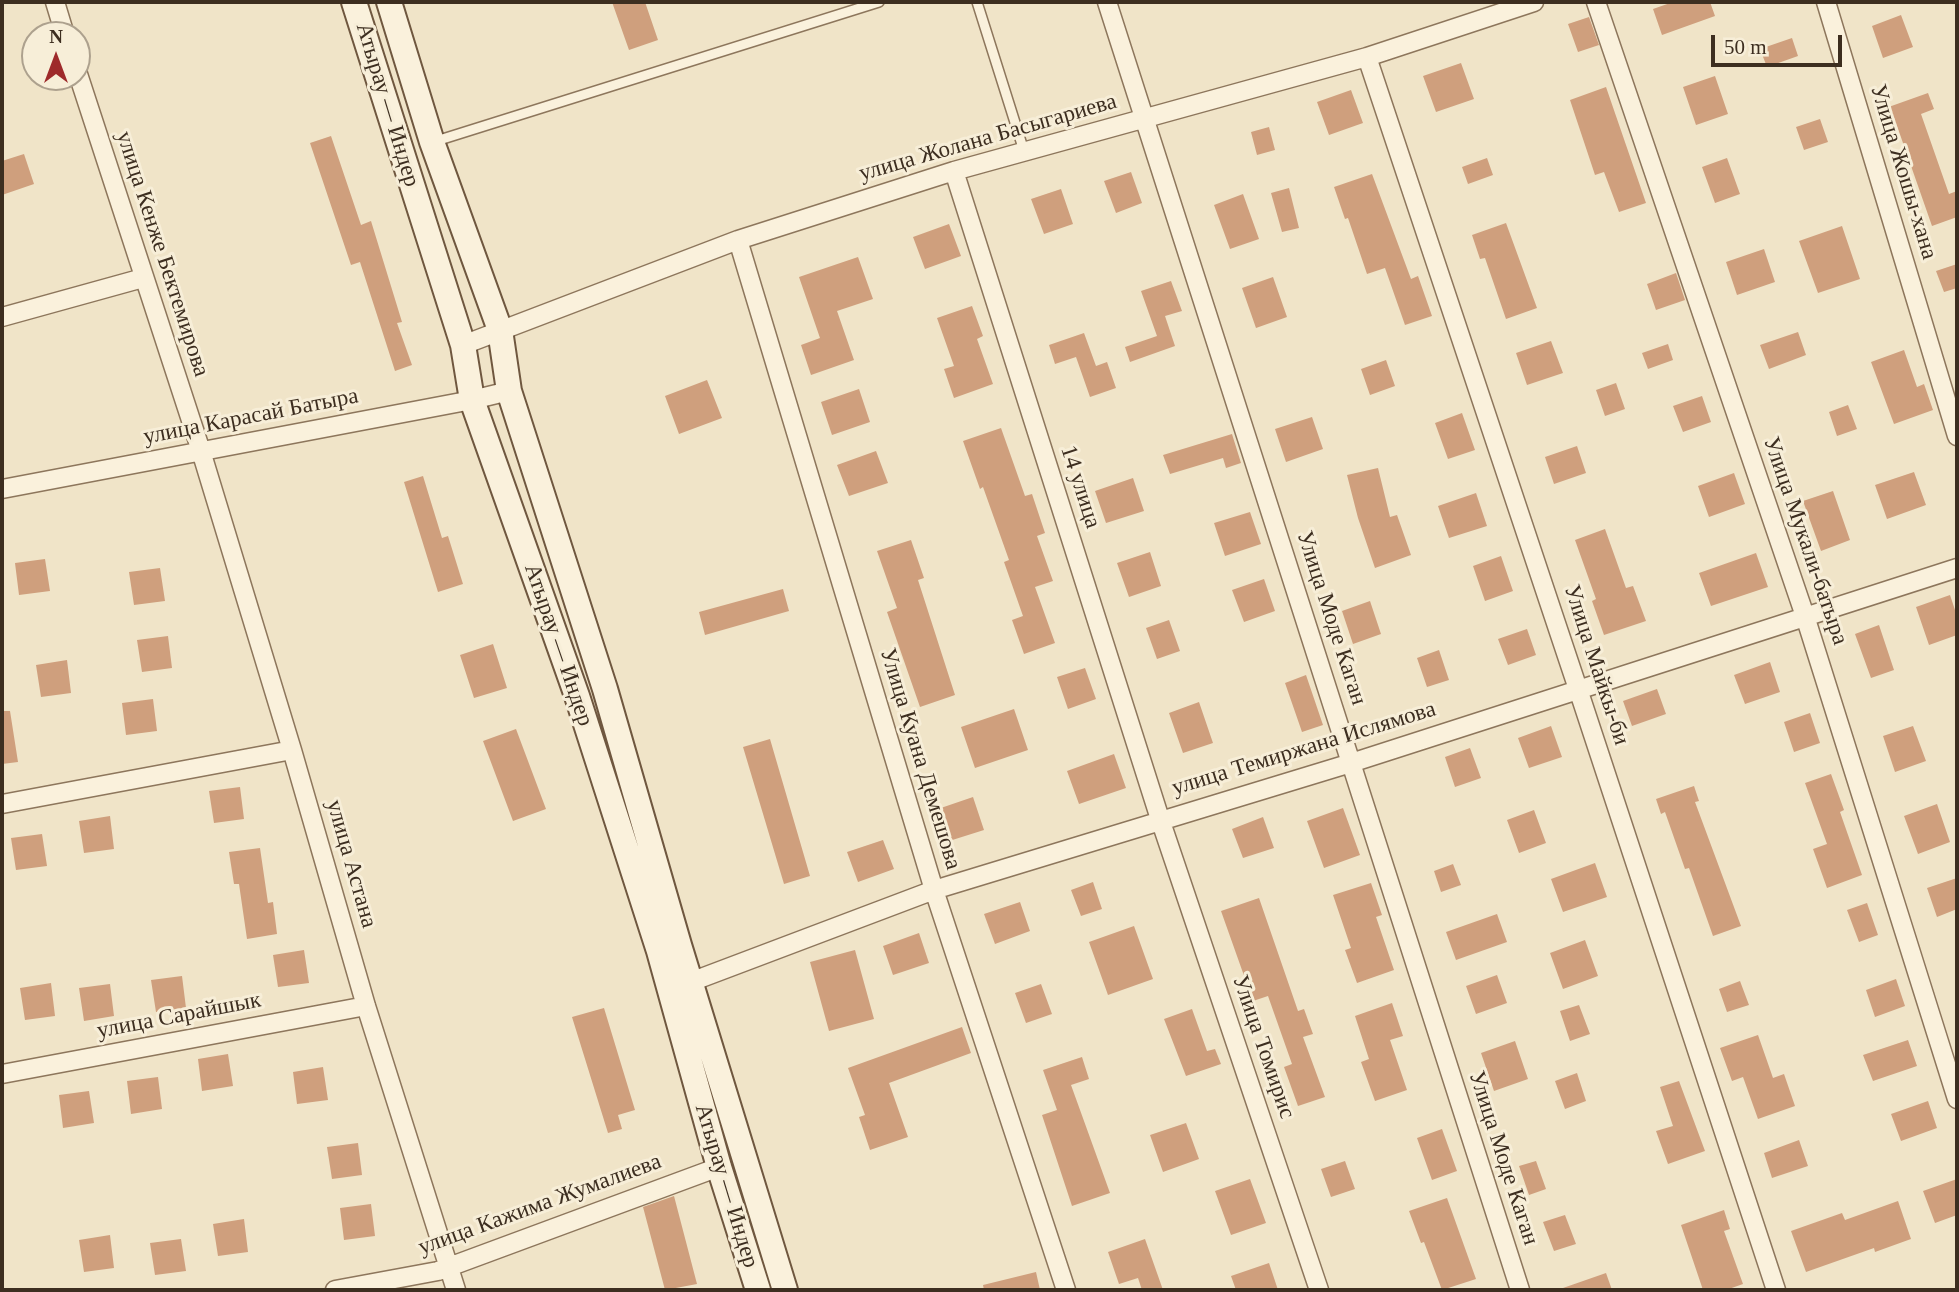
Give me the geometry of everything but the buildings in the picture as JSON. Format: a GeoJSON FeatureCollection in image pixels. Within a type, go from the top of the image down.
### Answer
{"type":"FeatureCollection","features":[{"type":"Feature","properties":{"kind":"main road","name":"Атырау — Индер"},"geometry":{"type":"LineString","coordinates":[[354,2],[463,345],[472,400],[680,985],[785,1290]]}},
{"type":"Feature","properties":{"kind":"main road","name":"Атырау — Индер"},"geometry":{"type":"LineString","coordinates":[[389,2],[432,142],[500,330],[509,391],[605,689],[680,985],[719,1167],[758,1290]]}},
{"type":"Feature","properties":{"kind":"street"},"geometry":{"type":"LineString","coordinates":[[55,2],[61,21]]}},
{"type":"Feature","properties":{"kind":"street","name":"Улица Моде Каган"},"geometry":{"type":"LineString","coordinates":[[1107,2],[1520,1290]]}},
{"type":"Feature","properties":{"kind":"street","name":"улица Жолана Басыгариева"},"geometry":{"type":"LineString","coordinates":[[463,345],[738,240],[954,171],[1367,57],[1534,2]]}},
{"type":"Feature","properties":{"kind":"street","name":"Улица Мукали-батыра"},"geometry":{"type":"LineString","coordinates":[[1596,2],[1805,616],[1957,1099]]}},
{"type":"Feature","properties":{"kind":"street","name":"Улица Жошы-хана"},"geometry":{"type":"LineString","coordinates":[[1826,2],[1957,436]]}},
{"type":"Feature","properties":{"kind":"street","name":"Улица Майкы-би"},"geometry":{"type":"LineString","coordinates":[[1367,57],[1776,1290]]}},
{"type":"Feature","properties":{"kind":"street","name":"улица Кенже Бектемирова"},"geometry":{"type":"LineString","coordinates":[[83,91],[201,451]]}},
{"type":"Feature","properties":{"kind":"street","name":"14 улица"},"geometry":{"type":"LineString","coordinates":[[954,171],[1160,819]]}},
{"type":"Feature","properties":{"kind":"street","name":"Улица Куана Демешова"},"geometry":{"type":"LineString","coordinates":[[738,240],[934,890],[1066,1290]]}},
{"type":"Feature","properties":{"kind":"street"},"geometry":{"type":"LineString","coordinates":[[2,317],[143,278]]}},
{"type":"Feature","properties":{"kind":"street","name":"улица Карасай Батыра"},"geometry":{"type":"LineString","coordinates":[[2,489],[509,391]]}},
{"type":"Feature","properties":{"kind":"street","name":"улица Астана"},"geometry":{"type":"LineString","coordinates":[[201,451],[366,1006],[456,1290]]}},
{"type":"Feature","properties":{"kind":"street","name":"улица Темиржана Ислямова"},"geometry":{"type":"LineString","coordinates":[[680,985],[934,890],[1351,762],[1957,568]]}},
{"type":"Feature","properties":{"kind":"street"},"geometry":{"type":"LineString","coordinates":[[2,804],[292,750]]}},
{"type":"Feature","properties":{"kind":"street","name":"Улица Томирис"},"geometry":{"type":"LineString","coordinates":[[1160,819],[1319,1290]]}},
{"type":"Feature","properties":{"kind":"street","name":"улица Сарайшык"},"geometry":{"type":"LineString","coordinates":[[2,1074],[366,1006]]}},
{"type":"Feature","properties":{"kind":"street","name":"улица Кажима Жумалиева"},"geometry":{"type":"LineString","coordinates":[[335,1290],[438,1271],[719,1167]]}},
{"type":"Feature","properties":{"kind":"lane"},"geometry":{"type":"LineString","coordinates":[[432,142],[878,2]]}},
{"type":"Feature","properties":{"kind":"lane"},"geometry":{"type":"LineString","coordinates":[[977,2],[1024,151]]}}]}
